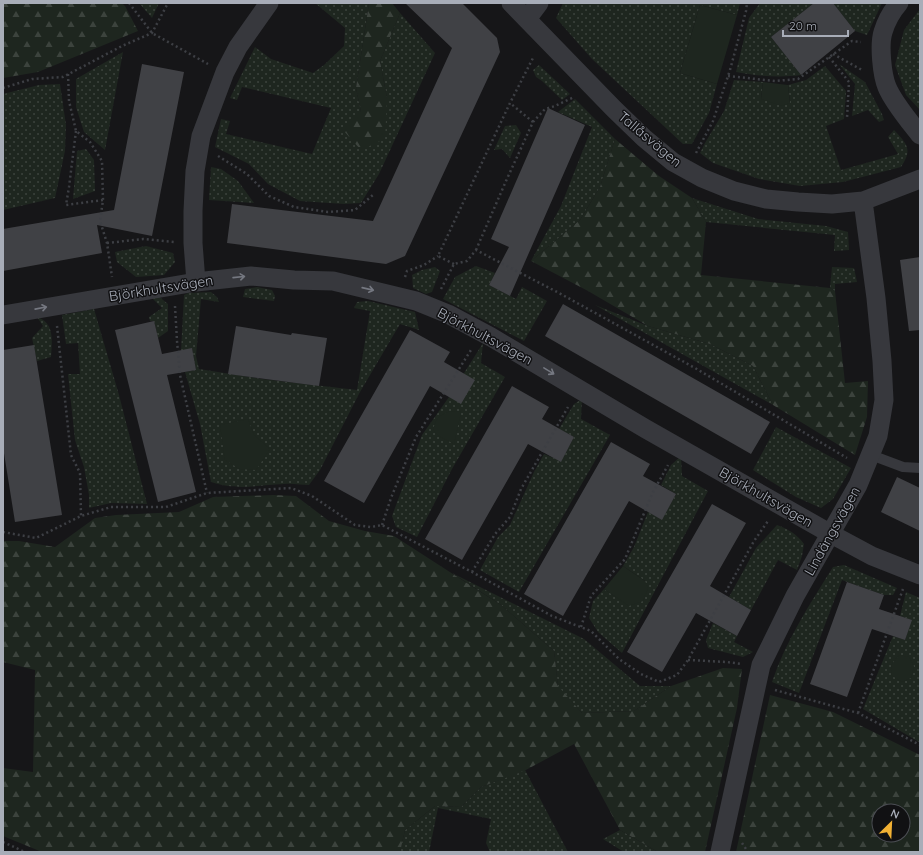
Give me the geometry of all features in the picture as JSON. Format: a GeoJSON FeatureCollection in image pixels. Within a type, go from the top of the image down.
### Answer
{"type":"FeatureCollection","features":[{"type":"Feature","properties":{"kind":"street"},"geometry":{"type":"LineString","coordinates":[[196,282],[193,243],[193,204],[195,171],[201,136],[225,72],[238,47],[269,3]]}},
{"type":"Feature","properties":{"kind":"street","name":"Tallåsvägen"},"geometry":{"type":"LineString","coordinates":[[511,3],[614,109],[656,148],[673,162],[702,178],[734,191],[766,199],[832,204],[864,201],[920,179]]}},
{"type":"Feature","properties":{"kind":"street"},"geometry":{"type":"LineString","coordinates":[[527,19],[539,3]]}},
{"type":"Feature","properties":{"kind":"street"},"geometry":{"type":"LineString","coordinates":[[899,3],[893,10],[882,34],[881,61],[887,87],[905,116],[920,136]]}},
{"type":"Feature","properties":{"kind":"street","name":"Lindängsvägen"},"geometry":{"type":"LineString","coordinates":[[720,852],[761,665],[795,596],[858,485],[878,436],[884,400],[876,298],[864,201]]}},
{"type":"Feature","properties":{"kind":"street","name":"Björkhultsvägen"},"geometry":{"type":"LineString","coordinates":[[3,315],[175,285],[251,276],[294,280],[333,281],[416,301],[448,314],[482,332],[678,447],[831,534],[872,556],[915,573]]}},
{"type":"Feature","properties":{"kind":"lane"},"geometry":{"type":"LineString","coordinates":[[868,462],[920,468]]}},
{"type":"Feature","properties":{"kind":"path"},"geometry":{"type":"LineString","coordinates":[[129,3],[152,33],[225,72]]}},
{"type":"Feature","properties":{"kind":"path"},"geometry":{"type":"LineString","coordinates":[[3,88],[32,79],[63,77],[122,46],[152,33],[168,3]]}},
{"type":"Feature","properties":{"kind":"path"},"geometry":{"type":"LineString","coordinates":[[694,157],[713,121],[728,76],[747,3]]}},
{"type":"Feature","properties":{"kind":"path"},"geometry":{"type":"LineString","coordinates":[[728,76],[775,81],[798,79],[852,41],[882,44]]}},
{"type":"Feature","properties":{"kind":"path"},"geometry":{"type":"LineString","coordinates":[[400,297],[407,271],[424,265],[438,256],[510,103],[535,54]]}},
{"type":"Feature","properties":{"kind":"path"},"geometry":{"type":"LineString","coordinates":[[833,54],[860,69],[884,73]]}},
{"type":"Feature","properties":{"kind":"path"},"geometry":{"type":"LineString","coordinates":[[829,57],[849,82],[847,118]]}},
{"type":"Feature","properties":{"kind":"path"},"geometry":{"type":"LineString","coordinates":[[68,74],[69,101],[76,131],[66,204],[103,200]]}},
{"type":"Feature","properties":{"kind":"path"},"geometry":{"type":"LineString","coordinates":[[438,256],[454,264],[467,261],[476,250],[533,122],[545,109],[555,106],[578,94]]}},
{"type":"Feature","properties":{"kind":"path"},"geometry":{"type":"LineString","coordinates":[[510,103],[533,122]]}},
{"type":"Feature","properties":{"kind":"path"},"geometry":{"type":"LineString","coordinates":[[76,131],[90,142],[102,161],[103,200],[100,221],[107,243],[114,295]]}},
{"type":"Feature","properties":{"kind":"path"},"geometry":{"type":"LineString","coordinates":[[198,151],[220,157],[247,174],[268,196],[294,207],[328,212],[355,210],[373,195]]}},
{"type":"Feature","properties":{"kind":"path"},"geometry":{"type":"LineString","coordinates":[[107,243],[143,239],[193,243]]}},
{"type":"Feature","properties":{"kind":"path"},"geometry":{"type":"LineString","coordinates":[[476,250],[695,368],[755,405],[868,462]]}},
{"type":"Feature","properties":{"kind":"path"},"geometry":{"type":"LineString","coordinates":[[432,308],[454,264]]}},
{"type":"Feature","properties":{"kind":"path"},"geometry":{"type":"LineString","coordinates":[[175,285],[180,375],[207,493]]}},
{"type":"Feature","properties":{"kind":"path"},"geometry":{"type":"LineString","coordinates":[[55,306],[71,455],[80,474],[82,516]]}},
{"type":"Feature","properties":{"kind":"path"},"geometry":{"type":"LineString","coordinates":[[382,525],[391,498],[416,437],[482,332]]}},
{"type":"Feature","properties":{"kind":"path"},"geometry":{"type":"LineString","coordinates":[[472,572],[495,534],[510,517],[521,489],[578,389]]}},
{"type":"Feature","properties":{"kind":"path"},"geometry":{"type":"LineString","coordinates":[[581,627],[591,596],[625,559],[652,494],[678,447]]}},
{"type":"Feature","properties":{"kind":"path"},"geometry":{"type":"LineString","coordinates":[[3,532],[36,538],[82,516],[111,507],[166,507],[207,493],[292,488],[312,496],[355,525],[371,527],[382,525],[552,616],[591,631],[619,659],[641,674],[660,682],[677,676],[688,660],[754,541],[780,505]]}},
{"type":"Feature","properties":{"kind":"path"},"geometry":{"type":"LineString","coordinates":[[858,713],[915,573]]}},
{"type":"Feature","properties":{"kind":"path"},"geometry":{"type":"LineString","coordinates":[[688,660],[761,665]]}},
{"type":"Feature","properties":{"kind":"path"},"geometry":{"type":"LineString","coordinates":[[756,685],[858,713],[920,745]]}},
{"type":"Feature","properties":{"kind":"path"},"geometry":{"type":"LineString","coordinates":[[3,842],[25,852]]}},
{"type":"Feature","properties":{"kind":"green space"},"geometry":{"type":"Polygon","coordinates":[[[3,3],[122,3],[138,31],[38,72],[3,78],[3,3]]]}},
{"type":"Feature","properties":{"kind":"green space"},"geometry":{"type":"Polygon","coordinates":[[[139,3],[159,3],[152,18],[139,3]]]}},
{"type":"Feature","properties":{"kind":"green space"},"geometry":{"type":"Polygon","coordinates":[[[315,3],[369,3],[356,88],[361,112],[387,98],[380,61],[400,13],[435,53],[379,174],[361,203],[344,204],[300,201],[268,184],[249,164],[215,147],[221,119],[230,121],[226,134],[312,154],[331,108],[242,87],[237,100],[230,98],[255,47],[271,59],[313,73],[344,46],[345,28],[315,3]]]}},
{"type":"Feature","properties":{"kind":"green space"},"geometry":{"type":"Polygon","coordinates":[[[369,3],[392,3],[400,13],[380,61],[387,98],[385,139],[361,150],[343,130],[361,112],[356,88],[369,3]]]}},
{"type":"Feature","properties":{"kind":"green space"},"geometry":{"type":"Polygon","coordinates":[[[563,3],[740,3],[737,15],[700,5],[680,73],[717,84],[709,113],[692,144],[683,144],[592,59],[556,18],[563,3]]]}},
{"type":"Feature","properties":{"kind":"green space"},"geometry":{"type":"Polygon","coordinates":[[[760,3],[814,3],[771,37],[801,75],[768,76],[736,72],[749,18],[760,3]]]}},
{"type":"Feature","properties":{"kind":"green space"},"geometry":{"type":"Polygon","coordinates":[[[833,3],[882,3],[867,35],[855,31],[833,3]]]}},
{"type":"Feature","properties":{"kind":"green space"},"geometry":{"type":"Polygon","coordinates":[[[700,5],[737,15],[717,84],[680,73],[700,5]]]}},
{"type":"Feature","properties":{"kind":"green space"},"geometry":{"type":"Polygon","coordinates":[[[920,9],[920,110],[906,95],[895,65],[904,30],[920,9]]]}},
{"type":"Feature","properties":{"kind":"green space"},"geometry":{"type":"Polygon","coordinates":[[[123,52],[105,150],[84,132],[76,107],[76,79],[123,52]]]}},
{"type":"Feature","properties":{"kind":"green space"},"geometry":{"type":"Polygon","coordinates":[[[839,64],[865,82],[884,120],[879,122],[868,110],[852,116],[855,84],[839,64]]]}},
{"type":"Feature","properties":{"kind":"green space"},"geometry":{"type":"Polygon","coordinates":[[[539,65],[570,94],[562,100],[536,77],[533,70],[539,65]]]}},
{"type":"Feature","properties":{"kind":"green space"},"geometry":{"type":"Polygon","coordinates":[[[825,66],[846,91],[844,119],[826,126],[841,170],[898,154],[888,137],[894,130],[907,147],[907,156],[901,167],[843,182],[800,186],[759,179],[713,163],[700,153],[724,111],[734,80],[763,82],[761,99],[790,102],[788,85],[806,80],[825,66]]]}},
{"type":"Feature","properties":{"kind":"green space"},"geometry":{"type":"Polygon","coordinates":[[[763,82],[788,85],[790,103],[782,106],[761,99],[763,82]]]}},
{"type":"Feature","properties":{"kind":"green space"},"geometry":{"type":"Polygon","coordinates":[[[60,84],[66,125],[65,151],[55,198],[3,210],[3,94],[39,85],[60,84]]]}},
{"type":"Feature","properties":{"kind":"green space"},"geometry":{"type":"Polygon","coordinates":[[[575,99],[615,139],[600,187],[580,220],[531,261],[561,206],[592,127],[558,112],[575,99]]]}},
{"type":"Feature","properties":{"kind":"green space"},"geometry":{"type":"Polygon","coordinates":[[[516,125],[521,133],[510,158],[502,149],[494,150],[505,126],[516,125]]]}},
{"type":"Feature","properties":{"kind":"green space"},"geometry":{"type":"Polygon","coordinates":[[[615,139],[659,176],[692,198],[706,222],[701,275],[830,288],[835,291],[845,383],[868,381],[867,417],[855,455],[773,405],[753,366],[710,344],[648,326],[588,291],[531,261],[580,220],[600,187],[615,139]]]}},
{"type":"Feature","properties":{"kind":"green space"},"geometry":{"type":"Polygon","coordinates":[[[86,149],[94,160],[95,191],[73,199],[77,151],[86,149]]]}},
{"type":"Feature","properties":{"kind":"green space"},"geometry":{"type":"Polygon","coordinates":[[[211,167],[221,169],[238,181],[254,203],[209,200],[211,167]]]}},
{"type":"Feature","properties":{"kind":"green space"},"geometry":{"type":"Polygon","coordinates":[[[692,198],[758,219],[826,226],[848,232],[849,250],[834,251],[835,235],[706,222],[692,198]]]}},
{"type":"Feature","properties":{"kind":"green space"},"geometry":{"type":"Polygon","coordinates":[[[146,246],[173,253],[175,262],[164,275],[136,277],[117,262],[115,252],[146,246]]]}},
{"type":"Feature","properties":{"kind":"green space"},"geometry":{"type":"Polygon","coordinates":[[[476,266],[495,273],[489,285],[516,299],[522,287],[547,301],[524,341],[443,299],[455,277],[476,266]]]}},
{"type":"Feature","properties":{"kind":"green space"},"geometry":{"type":"Polygon","coordinates":[[[435,267],[440,271],[432,292],[426,294],[413,288],[412,275],[422,270],[435,267]]]}},
{"type":"Feature","properties":{"kind":"green space"},"geometry":{"type":"Polygon","coordinates":[[[832,267],[854,268],[857,282],[835,284],[835,291],[830,288],[832,267]]]}},
{"type":"Feature","properties":{"kind":"green space"},"geometry":{"type":"Polygon","coordinates":[[[257,287],[272,290],[275,296],[274,301],[243,297],[245,289],[257,287]]]}},
{"type":"Feature","properties":{"kind":"green space"},"geometry":{"type":"Polygon","coordinates":[[[211,292],[217,297],[219,302],[201,299],[196,356],[199,369],[262,379],[357,390],[370,311],[354,308],[357,302],[368,301],[415,312],[419,330],[400,324],[360,392],[320,470],[309,485],[287,484],[239,487],[211,482],[200,424],[185,372],[196,370],[192,349],[181,351],[184,295],[188,293],[211,292]]]}},
{"type":"Feature","properties":{"kind":"green space"},"geometry":{"type":"Polygon","coordinates":[[[157,295],[168,304],[168,331],[158,338],[154,321],[150,321],[149,317],[162,308],[151,297],[157,295]]]}},
{"type":"Feature","properties":{"kind":"green space"},"geometry":{"type":"Polygon","coordinates":[[[595,305],[648,326],[710,344],[753,366],[773,405],[595,305]]]}},
{"type":"Feature","properties":{"kind":"green space"},"geometry":{"type":"Polygon","coordinates":[[[94,309],[119,395],[147,504],[111,503],[89,508],[89,495],[84,467],[75,440],[68,374],[80,374],[78,343],[66,344],[62,315],[94,309]]]}},
{"type":"Feature","properties":{"kind":"green space"},"geometry":{"type":"Polygon","coordinates":[[[37,317],[43,320],[50,328],[52,345],[51,357],[37,361],[32,338],[43,326],[37,317]]]}},
{"type":"Feature","properties":{"kind":"green space"},"geometry":{"type":"Polygon","coordinates":[[[483,343],[481,363],[505,377],[452,469],[417,537],[396,527],[392,516],[422,435],[449,397],[483,343]]]}},
{"type":"Feature","properties":{"kind":"green space"},"geometry":{"type":"Polygon","coordinates":[[[582,399],[581,419],[610,435],[519,592],[480,570],[498,537],[510,525],[534,472],[544,454],[561,461],[574,437],[559,429],[574,404],[582,399]]]}},
{"type":"Feature","properties":{"kind":"green space"},"geometry":{"type":"Polygon","coordinates":[[[451,411],[461,412],[454,444],[439,436],[433,430],[435,423],[439,418],[451,411]]]}},
{"type":"Feature","properties":{"kind":"green space"},"geometry":{"type":"Polygon","coordinates":[[[248,419],[254,435],[270,449],[256,470],[240,469],[225,460],[220,425],[248,419]]]}},
{"type":"Feature","properties":{"kind":"green space"},"geometry":{"type":"Polygon","coordinates":[[[776,427],[851,468],[833,499],[821,508],[796,497],[753,470],[776,427]]]}},
{"type":"Feature","properties":{"kind":"green space"},"geometry":{"type":"Polygon","coordinates":[[[681,456],[682,476],[708,491],[622,653],[598,632],[589,618],[593,601],[604,589],[629,605],[645,581],[623,566],[634,547],[648,512],[662,519],[676,494],[661,485],[671,465],[681,456]]]}},
{"type":"Feature","properties":{"kind":"green space"},"geometry":{"type":"Polygon","coordinates":[[[273,495],[296,496],[329,521],[365,531],[394,536],[501,605],[554,651],[558,686],[582,713],[634,711],[671,686],[723,668],[742,669],[737,708],[705,852],[658,852],[620,830],[574,744],[524,771],[481,787],[461,807],[435,806],[405,830],[400,852],[42,852],[3,836],[3,768],[33,772],[35,670],[3,662],[3,541],[19,541],[55,547],[95,518],[116,515],[179,512],[213,497],[273,495]]]}},
{"type":"Feature","properties":{"kind":"green space"},"geometry":{"type":"Polygon","coordinates":[[[777,525],[792,532],[801,540],[804,544],[802,556],[797,570],[778,560],[751,610],[729,597],[756,548],[777,525]]]}},
{"type":"Feature","properties":{"kind":"green space"},"geometry":{"type":"Polygon","coordinates":[[[844,565],[897,588],[893,595],[884,595],[842,580],[799,693],[772,682],[791,637],[833,567],[844,565]]]}},
{"type":"Feature","properties":{"kind":"green space"},"geometry":{"type":"Polygon","coordinates":[[[623,566],[645,581],[648,588],[643,601],[629,606],[604,589],[623,566]]]}},
{"type":"Feature","properties":{"kind":"green space"},"geometry":{"type":"Polygon","coordinates":[[[452,573],[584,639],[640,686],[671,686],[634,711],[582,713],[558,687],[554,651],[501,605],[452,573]]]}},
{"type":"Feature","properties":{"kind":"green space"},"geometry":{"type":"Polygon","coordinates":[[[906,592],[920,598],[919,742],[863,709],[893,636],[905,640],[911,620],[900,616],[906,592]]]}},
{"type":"Feature","properties":{"kind":"green space"},"geometry":{"type":"Polygon","coordinates":[[[713,623],[737,636],[734,642],[753,652],[743,657],[708,648],[706,640],[713,623]]]}},
{"type":"Feature","properties":{"kind":"green space"},"geometry":{"type":"Polygon","coordinates":[[[899,655],[909,657],[914,666],[911,678],[902,682],[891,675],[892,664],[899,655]]]}},
{"type":"Feature","properties":{"kind":"green space"},"geometry":{"type":"Polygon","coordinates":[[[770,695],[833,712],[920,755],[920,852],[736,852],[770,695]]]}},
{"type":"Feature","properties":{"kind":"green space"},"geometry":{"type":"Polygon","coordinates":[[[525,770],[568,852],[490,852],[486,843],[491,819],[438,808],[429,852],[400,851],[405,830],[435,806],[461,807],[481,787],[525,770]]]}},
{"type":"Feature","properties":{"kind":"green space"},"geometry":{"type":"Polygon","coordinates":[[[620,830],[658,852],[624,852],[603,839],[620,830]]]}},
{"type":"Feature","properties":{"kind":"building"},"geometry":{"type":"Polygon","coordinates":[[[405,3],[462,3],[497,38],[500,52],[405,256],[386,264],[227,243],[232,204],[373,221],[452,48],[405,3]]]}},
{"type":"Feature","properties":{"kind":"building"},"geometry":{"type":"Polygon","coordinates":[[[814,3],[833,3],[855,31],[801,75],[771,37],[814,3]]]}},
{"type":"Feature","properties":{"kind":"building"},"geometry":{"type":"Polygon","coordinates":[[[142,64],[184,72],[152,236],[97,225],[102,253],[3,271],[3,229],[114,210],[142,64]]]}},
{"type":"Feature","properties":{"kind":"building"},"geometry":{"type":"Polygon","coordinates":[[[548,108],[585,125],[510,296],[489,285],[509,247],[491,239],[548,108]]]}},
{"type":"Feature","properties":{"kind":"building"},"geometry":{"type":"Polygon","coordinates":[[[920,257],[920,330],[909,331],[900,260],[920,257]]]}},
{"type":"Feature","properties":{"kind":"building"},"geometry":{"type":"Polygon","coordinates":[[[563,304],[770,422],[751,454],[545,336],[563,304]]]}},
{"type":"Feature","properties":{"kind":"building"},"geometry":{"type":"Polygon","coordinates":[[[154,321],[162,354],[192,348],[196,370],[167,375],[196,492],[158,502],[115,330],[154,321]]]}},
{"type":"Feature","properties":{"kind":"building"},"geometry":{"type":"Polygon","coordinates":[[[236,326],[291,335],[292,333],[327,338],[319,386],[228,374],[236,326]]]}},
{"type":"Feature","properties":{"kind":"building"},"geometry":{"type":"Polygon","coordinates":[[[410,330],[450,352],[444,362],[475,380],[461,404],[430,386],[364,503],[324,481],[410,330]]]}},
{"type":"Feature","properties":{"kind":"building"},"geometry":{"type":"Polygon","coordinates":[[[34,345],[62,515],[15,522],[3,447],[3,350],[34,345]]]}},
{"type":"Feature","properties":{"kind":"building"},"geometry":{"type":"Polygon","coordinates":[[[512,386],[549,407],[542,419],[574,437],[561,462],[528,444],[462,560],[425,539],[512,386]]]}},
{"type":"Feature","properties":{"kind":"building"},"geometry":{"type":"Polygon","coordinates":[[[611,442],[650,464],[643,476],[676,494],[662,520],[629,501],[563,616],[524,594],[611,442]]]}},
{"type":"Feature","properties":{"kind":"building"},"geometry":{"type":"Polygon","coordinates":[[[897,477],[920,488],[920,531],[881,512],[897,477]]]}},
{"type":"Feature","properties":{"kind":"building"},"geometry":{"type":"Polygon","coordinates":[[[712,504],[746,523],[710,586],[751,610],[737,636],[696,613],[662,672],[627,652],[712,504]]]}},
{"type":"Feature","properties":{"kind":"building"},"geometry":{"type":"Polygon","coordinates":[[[847,582],[884,595],[879,609],[912,620],[905,640],[872,629],[847,697],[810,684],[847,582]]]}}]}
